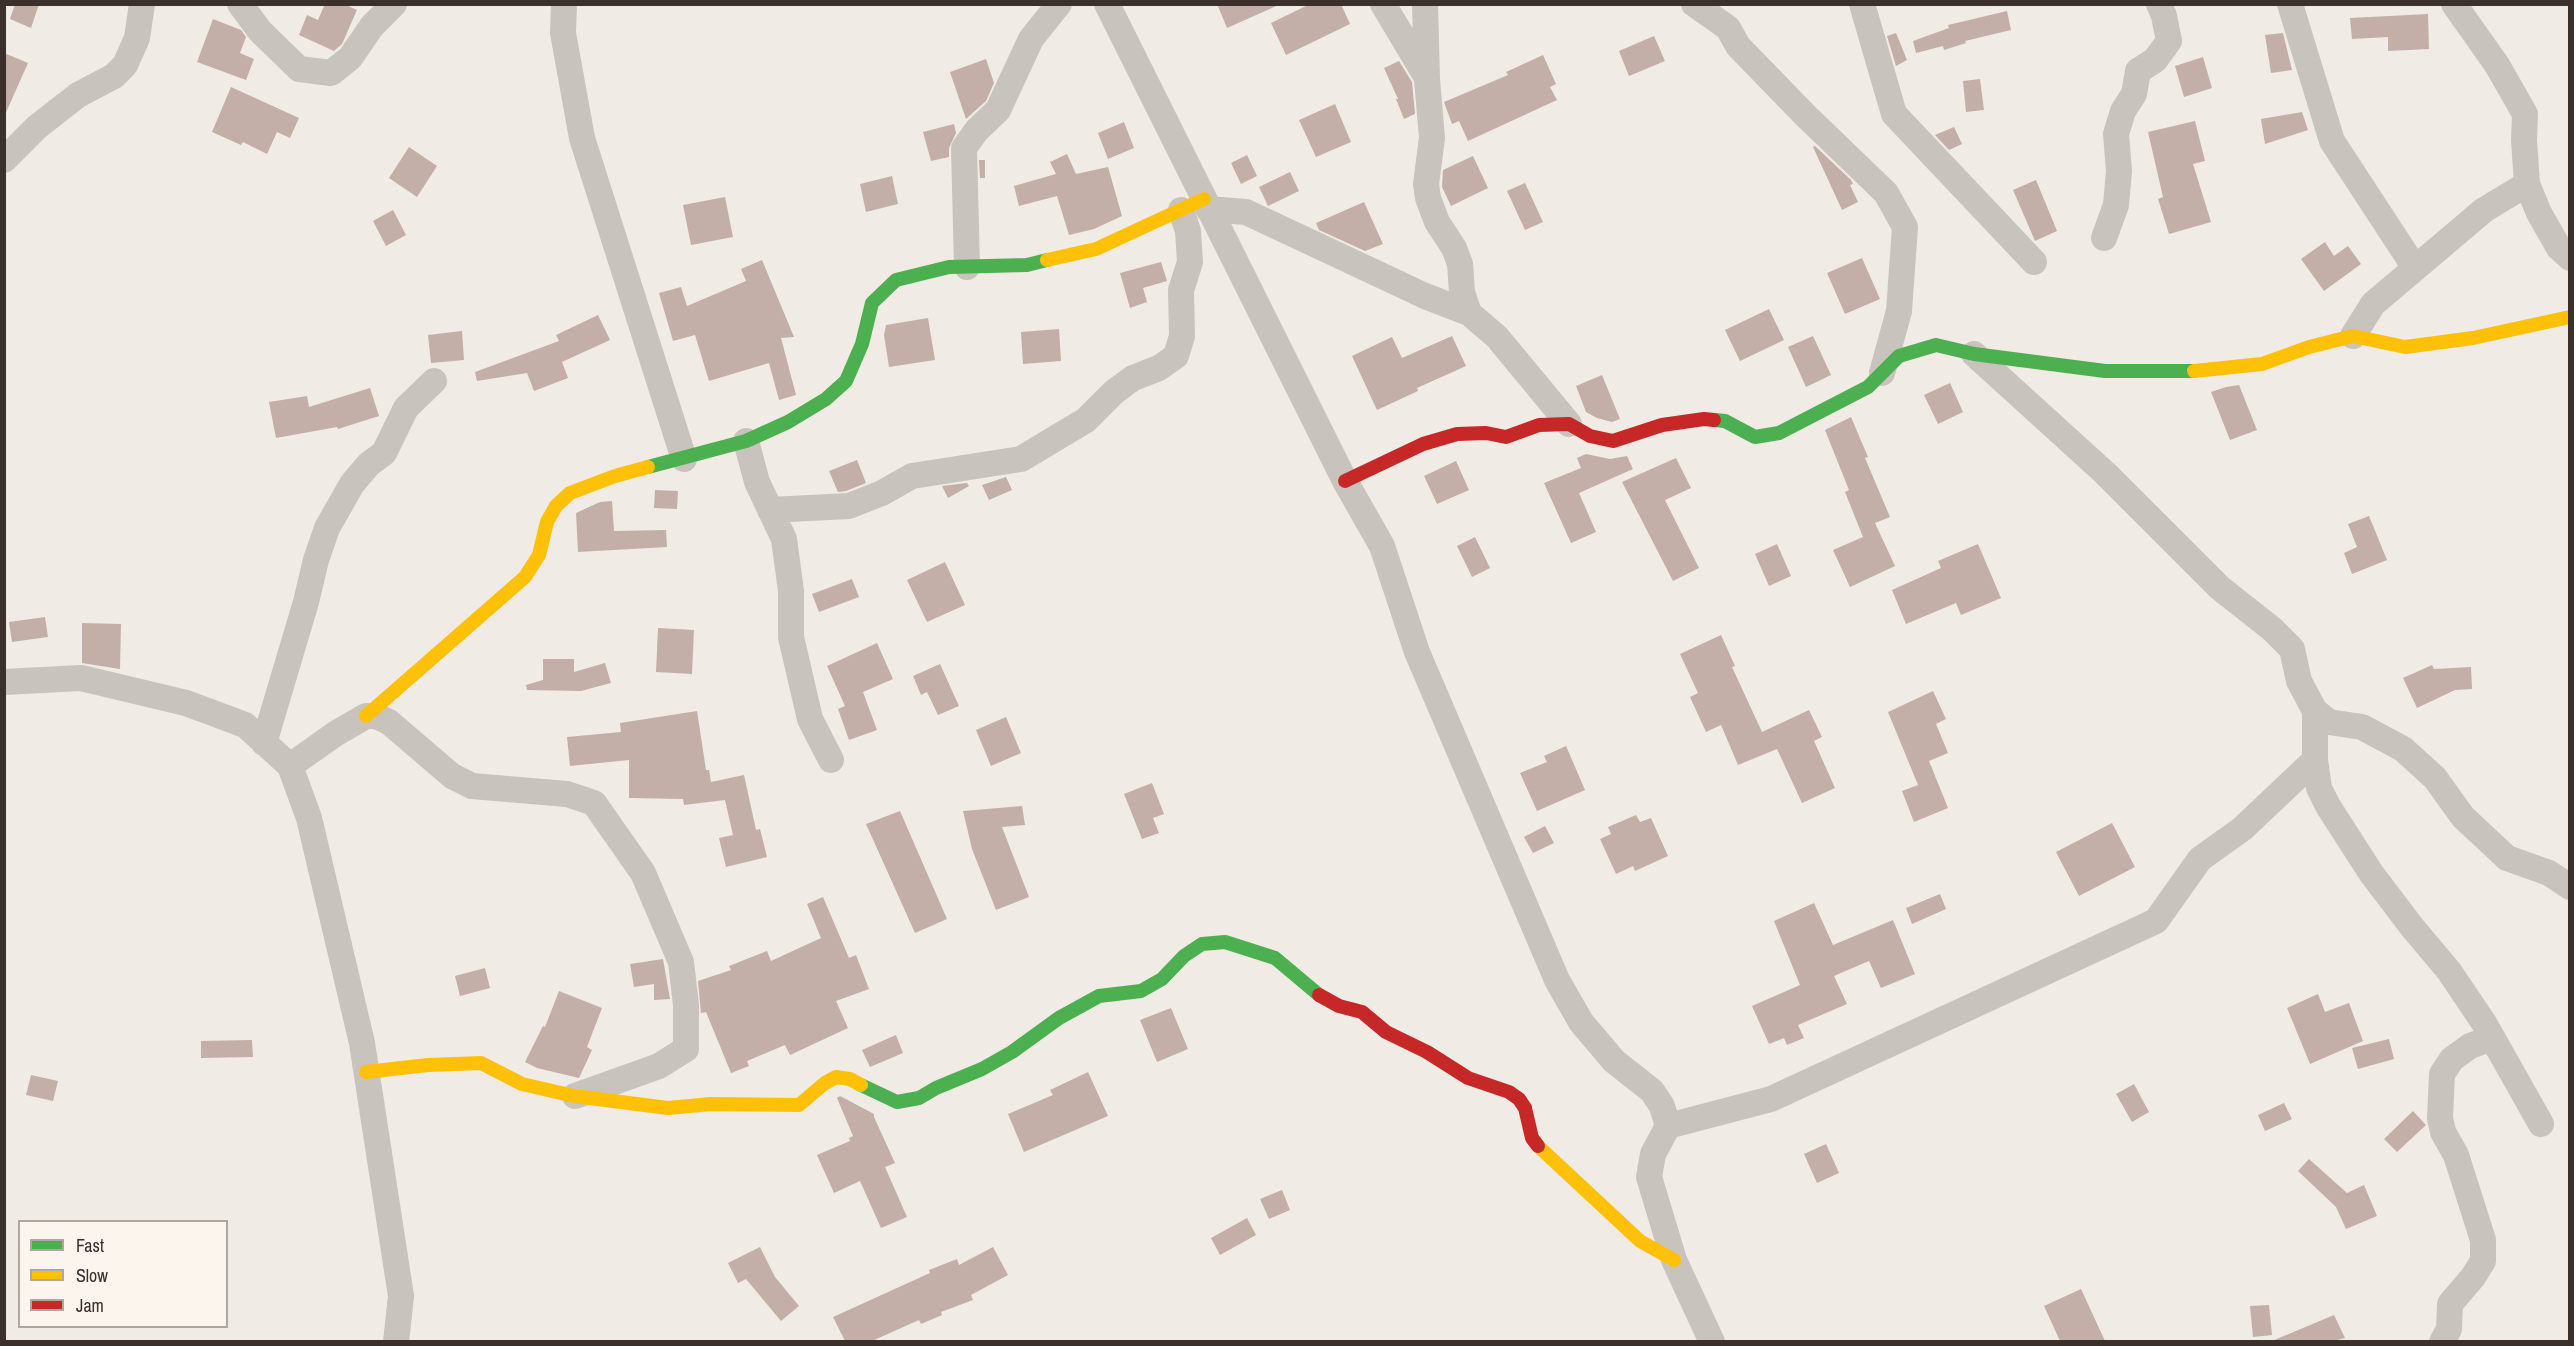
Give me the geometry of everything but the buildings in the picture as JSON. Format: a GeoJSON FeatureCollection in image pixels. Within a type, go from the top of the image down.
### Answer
{"type":"FeatureCollection","features":[{"type":"Feature","properties":{"kind":"street"},"geometry":{"type":"LineString","coordinates":[[4,160],[53,114],[78,95],[114,76],[125,65],[137,38],[142,4]]}},
{"type":"Feature","properties":{"kind":"street"},"geometry":{"type":"LineString","coordinates":[[240,4],[260,32],[299,69],[331,73],[350,58],[372,26],[394,4]]}},
{"type":"Feature","properties":{"kind":"street"},"geometry":{"type":"LineString","coordinates":[[564,4],[562,33],[582,138],[684,459]]}},
{"type":"Feature","properties":{"kind":"street"},"geometry":{"type":"LineString","coordinates":[[967,267],[964,148],[977,130],[998,110],[1031,39],[1059,4]]}},
{"type":"Feature","properties":{"kind":"street"},"geometry":{"type":"LineString","coordinates":[[1107,4],[1345,482],[1382,546],[1417,652],[1557,980],[1581,1022],[1614,1061],[1652,1091],[1662,1106],[1668,1126],[1653,1154],[1649,1177],[1674,1260],[1712,1341]]}},
{"type":"Feature","properties":{"kind":"street"},"geometry":{"type":"LineString","coordinates":[[1383,4],[1427,79]]}},
{"type":"Feature","properties":{"kind":"street"},"geometry":{"type":"LineString","coordinates":[[1425,4],[1427,79],[1432,138],[1426,184],[1428,198],[1437,222],[1454,248],[1460,264],[1462,292],[1469,313]]}},
{"type":"Feature","properties":{"kind":"street"},"geometry":{"type":"LineString","coordinates":[[1694,4],[1728,28],[1738,46],[1886,193],[1905,226],[1899,311],[1882,373]]}},
{"type":"Feature","properties":{"kind":"street"},"geometry":{"type":"LineString","coordinates":[[1862,4],[1894,114],[2034,262]]}},
{"type":"Feature","properties":{"kind":"street"},"geometry":{"type":"LineString","coordinates":[[2104,238],[2116,205],[2119,171],[2116,134],[2123,111],[2134,94],[2138,71],[2155,60],[2169,42],[2159,4]]}},
{"type":"Feature","properties":{"kind":"street"},"geometry":{"type":"LineString","coordinates":[[2290,4],[2332,141],[2415,268]]}},
{"type":"Feature","properties":{"kind":"street"},"geometry":{"type":"LineString","coordinates":[[2454,4],[2508,83],[2525,114],[2527,184],[2539,213],[2559,248],[2570,258]]}},
{"type":"Feature","properties":{"kind":"street"},"geometry":{"type":"LineString","coordinates":[[2353,336],[2373,304],[2484,210],[2527,184]]}},
{"type":"Feature","properties":{"kind":"street"},"geometry":{"type":"LineString","coordinates":[[290,766],[335,734],[366,716],[525,577],[539,555],[547,522],[556,507],[570,493],[615,476],[746,441],[788,422],[826,399],[846,381],[862,344],[872,303],[896,280],[949,267],[1027,265],[1096,249],[1181,210],[1206,204],[1246,212],[1425,296],[1469,313],[1497,337],[1569,424],[1590,436],[1613,441],[1662,424],[1704,418],[1725,420],[1755,437],[1779,434],[1868,387],[1899,356],[1936,345],[1974,354],[2105,371],[2195,371],[2262,364],[2309,347],[2353,336],[2405,347],[2494,334],[2570,317]]}},
{"type":"Feature","properties":{"kind":"street"},"geometry":{"type":"LineString","coordinates":[[770,510],[849,506],[882,493],[912,477],[1021,459],[1086,420],[1114,392],[1133,378],[1159,368],[1176,356],[1182,336],[1181,290],[1190,262],[1188,231],[1181,210]]}},
{"type":"Feature","properties":{"kind":"street"},"geometry":{"type":"LineString","coordinates":[[1974,354],[2105,472],[2220,588],[2272,628],[2292,649],[2299,681],[2315,711],[2329,722],[2362,727],[2403,749],[2435,778],[2463,817],[2507,858],[2549,873],[2570,887]]}},
{"type":"Feature","properties":{"kind":"street"},"geometry":{"type":"LineString","coordinates":[[264,743],[327,528],[352,484],[369,464],[384,453],[406,408],[434,381]]}},
{"type":"Feature","properties":{"kind":"street"},"geometry":{"type":"LineString","coordinates":[[1345,482],[1423,444],[1457,434],[1486,433],[1506,437],[1539,425],[1569,424]]}},
{"type":"Feature","properties":{"kind":"street"},"geometry":{"type":"LineString","coordinates":[[746,441],[757,482],[784,539],[791,591],[791,637],[810,719],[831,760]]}},
{"type":"Feature","properties":{"kind":"street"},"geometry":{"type":"LineString","coordinates":[[4,682],[81,678],[186,703],[245,725],[290,766],[309,818],[323,871],[366,1072],[402,1296],[396,1341]]}},
{"type":"Feature","properties":{"kind":"street"},"geometry":{"type":"LineString","coordinates":[[2315,711],[2315,760],[2319,788],[2345,835],[2412,927],[2449,971],[2492,1038],[2541,1124]]}},
{"type":"Feature","properties":{"kind":"street"},"geometry":{"type":"LineString","coordinates":[[366,716],[376,716],[389,722],[452,777],[472,786],[567,794],[594,803],[643,873],[681,962],[687,1005],[686,1049],[659,1066],[574,1096]]}},
{"type":"Feature","properties":{"kind":"street"},"geometry":{"type":"LineString","coordinates":[[1668,1126],[1771,1099],[2156,921],[2200,859],[2242,829],[2315,760]]}},
{"type":"Feature","properties":{"kind":"street"},"geometry":{"type":"LineString","coordinates":[[366,1072],[428,1065],[481,1064],[522,1084],[574,1096],[668,1108],[711,1104],[789,1107],[799,1105],[825,1083],[836,1077],[850,1079],[897,1102],[919,1098],[936,1088],[982,1069],[1012,1052],[1059,1018],[1099,996],[1142,991],[1162,979],[1184,956],[1202,944],[1225,942],[1275,958],[1312,992],[1339,1006],[1362,1012],[1386,1032],[1427,1052],[1468,1078],[1514,1095],[1524,1108],[1532,1138],[1538,1146],[1640,1241],[1674,1260]]}},
{"type":"Feature","properties":{"kind":"street"},"geometry":{"type":"LineString","coordinates":[[2442,1341],[2449,1329],[2450,1304],[2474,1277],[2483,1261],[2483,1240],[2456,1155],[2443,1132],[2440,1118],[2442,1074],[2452,1059],[2470,1046],[2492,1038]]}},
{"type":"Feature","properties":{"kind":"traffic: fast"},"geometry":{"type":"LineString","coordinates":[[648,467],[746,441],[788,422],[826,399],[846,381],[862,344],[872,303],[896,280],[949,267],[1027,265],[1047,260]]}},
{"type":"Feature","properties":{"kind":"traffic: fast"},"geometry":{"type":"LineString","coordinates":[[1714,420],[1725,421],[1755,437],[1779,433],[1868,387],[1899,356],[1936,345],[1974,354],[2105,371],[2194,371]]}},
{"type":"Feature","properties":{"kind":"traffic: fast"},"geometry":{"type":"LineString","coordinates":[[861,1085],[897,1102],[919,1098],[936,1088],[982,1069],[1012,1052],[1059,1018],[1099,996],[1141,991],[1162,979],[1184,956],[1202,944],[1225,942],[1275,958],[1319,995]]}},
{"type":"Feature","properties":{"kind":"traffic: slow"},"geometry":{"type":"LineString","coordinates":[[1047,260],[1096,249],[1204,199]]}},
{"type":"Feature","properties":{"kind":"traffic: slow"},"geometry":{"type":"LineString","coordinates":[[2194,371],[2262,364],[2309,347],[2353,336],[2405,347],[2473,338],[2570,317]]}},
{"type":"Feature","properties":{"kind":"traffic: slow"},"geometry":{"type":"LineString","coordinates":[[366,716],[525,577],[539,555],[547,522],[556,506],[570,493],[615,476],[648,467]]}},
{"type":"Feature","properties":{"kind":"traffic: slow"},"geometry":{"type":"LineString","coordinates":[[366,1072],[428,1065],[481,1063],[522,1084],[574,1096],[668,1108],[711,1104],[799,1105],[825,1083],[836,1077],[850,1079],[861,1085]]}},
{"type":"Feature","properties":{"kind":"traffic: slow"},"geometry":{"type":"LineString","coordinates":[[1538,1146],[1640,1241],[1674,1260]]}},
{"type":"Feature","properties":{"kind":"traffic: jam"},"geometry":{"type":"LineString","coordinates":[[1345,481],[1423,444],[1457,434],[1486,433],[1506,437],[1539,425],[1569,424],[1590,436],[1613,441],[1662,425],[1704,419],[1714,420]]}},
{"type":"Feature","properties":{"kind":"traffic: jam"},"geometry":{"type":"LineString","coordinates":[[1319,995],[1339,1006],[1362,1012],[1386,1032],[1427,1052],[1468,1078],[1509,1092],[1519,1099],[1525,1108],[1532,1138],[1538,1146]]}}]}
